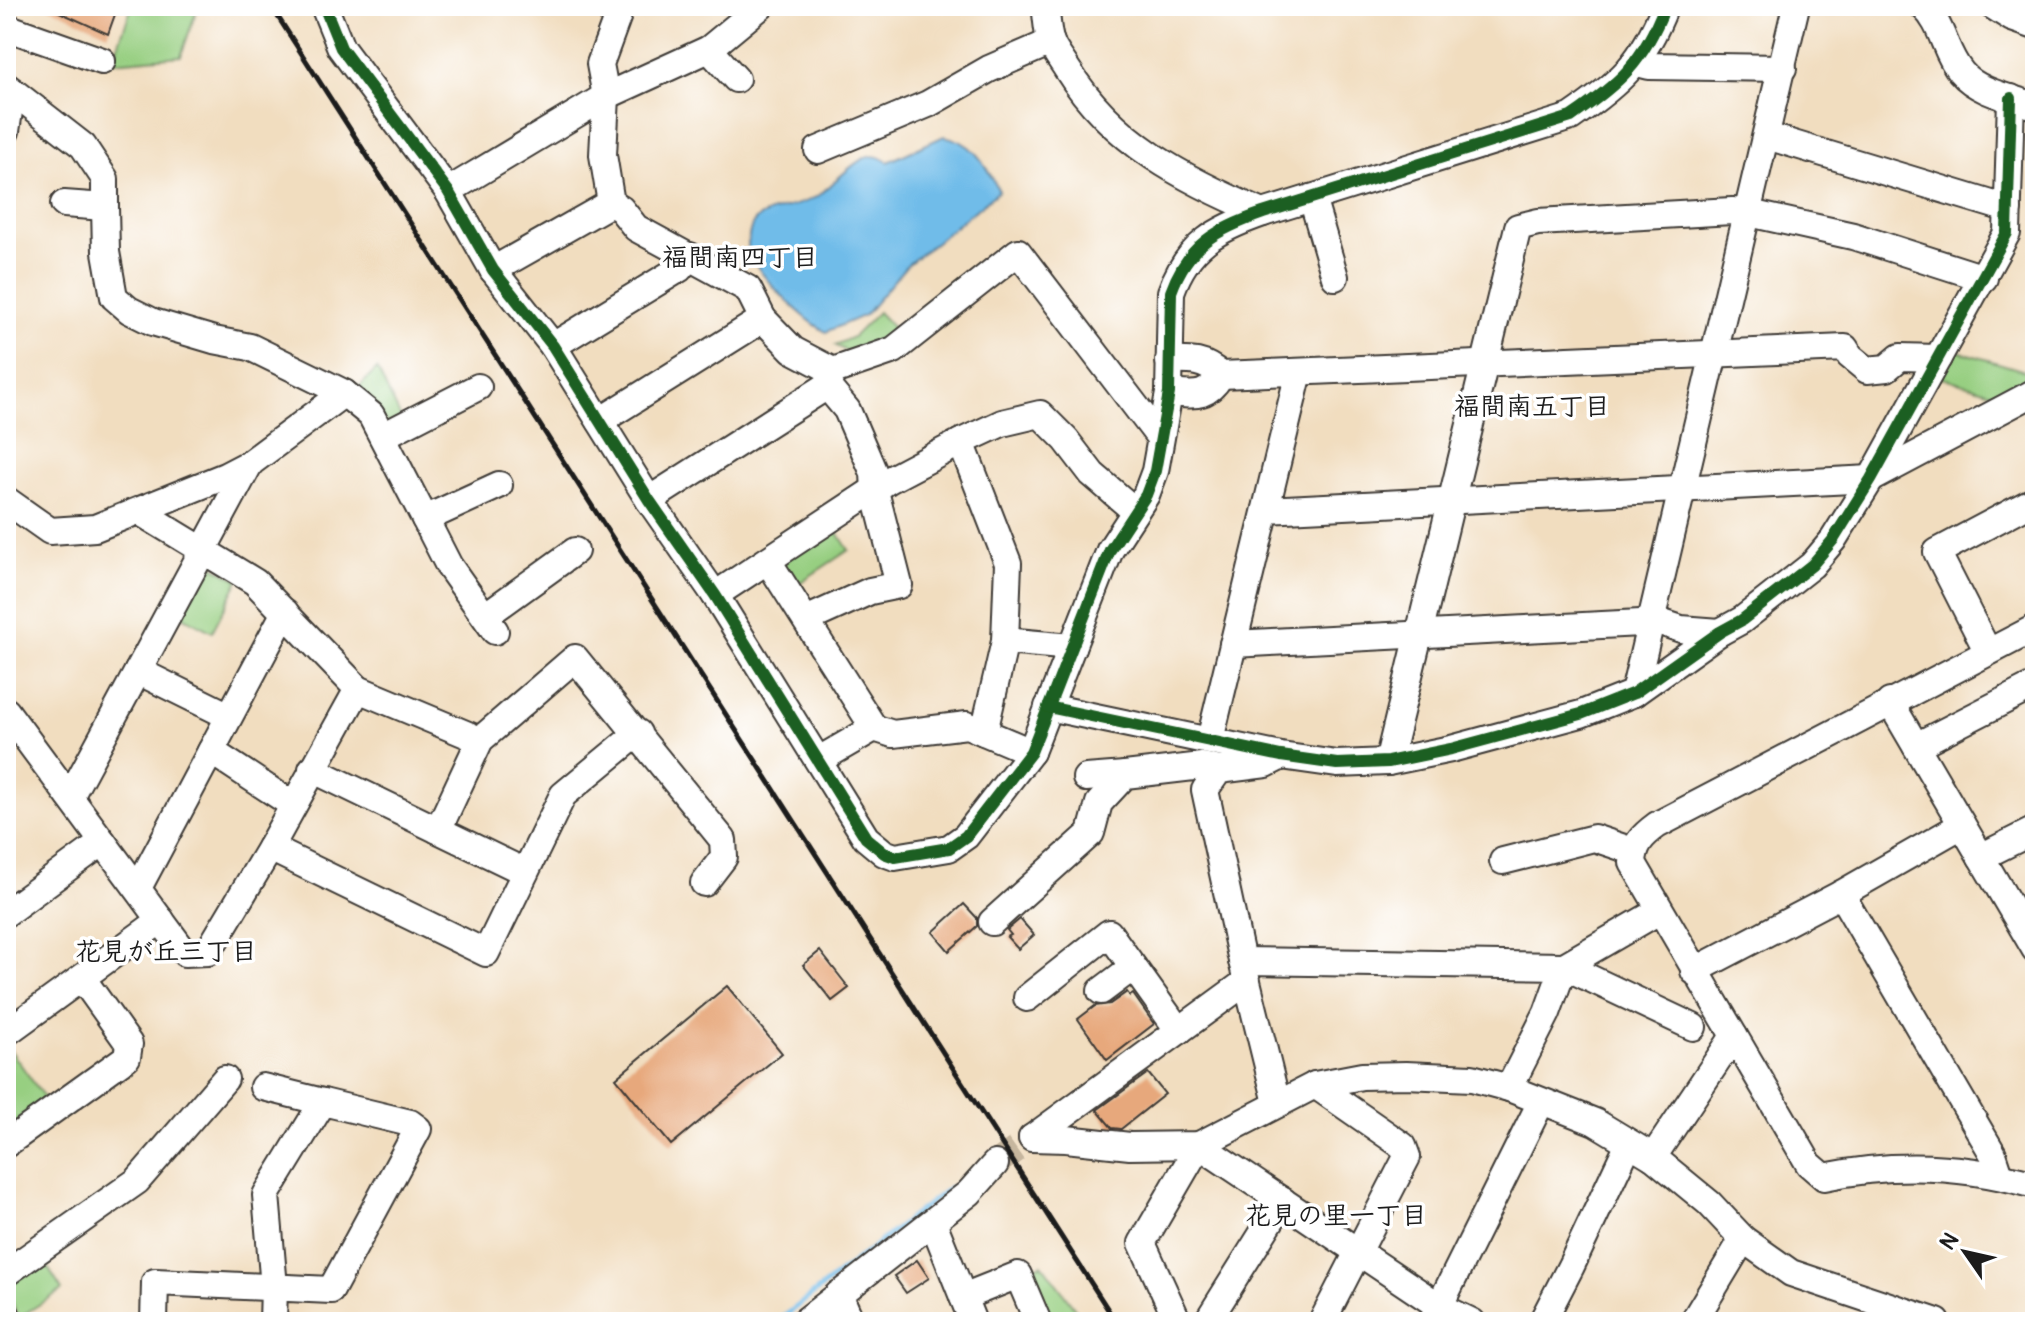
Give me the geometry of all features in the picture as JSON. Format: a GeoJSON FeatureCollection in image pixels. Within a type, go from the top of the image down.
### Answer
{"type":"FeatureCollection","features":[{"type":"Feature","properties":{"kind":"street"},"geometry":{"type":"LineString","coordinates":[[324,6],[341,48],[448,191],[493,270],[553,346],[649,500],[715,595],[866,838],[884,853],[895,857],[949,848],[966,836],[1031,752],[1110,550],[1146,495],[1155,471],[1169,393],[1169,305],[1176,278],[1205,240],[1224,227],[1263,213],[1571,117],[1612,88],[1637,63],[1665,6]]}},
{"type":"Feature","properties":{"kind":"street"},"geometry":{"type":"LineString","coordinates":[[617,6],[618,15],[600,64],[606,96],[603,155],[611,203],[621,209],[636,228],[748,289],[763,319],[793,350],[830,378],[874,473],[875,491],[899,585],[870,591],[806,620]]}},
{"type":"Feature","properties":{"kind":"street"},"geometry":{"type":"LineString","coordinates":[[448,191],[606,96],[709,49],[761,6]]}},
{"type":"Feature","properties":{"kind":"street"},"geometry":{"type":"LineString","coordinates":[[1045,6],[1051,42],[1081,91],[1114,125],[1148,153],[1199,185],[1263,213]]}},
{"type":"Feature","properties":{"kind":"street"},"geometry":{"type":"LineString","coordinates":[[1634,693],[1796,6]]}},
{"type":"Feature","properties":{"kind":"street"},"geometry":{"type":"LineString","coordinates":[[1048,707],[1281,756],[1337,764],[1388,762],[1451,749],[1581,714],[1634,693],[1742,620],[1812,565],[1833,540],[1871,479],[1984,278],[2007,233],[2008,209],[2023,171],[2023,102],[1986,90],[1961,72],[1933,15],[1923,6]]}},
{"type":"Feature","properties":{"kind":"street"},"geometry":{"type":"LineString","coordinates":[[1993,6],[2012,18],[2035,26]]}},
{"type":"Feature","properties":{"kind":"street"},"geometry":{"type":"LineString","coordinates":[[6,27],[102,61]]}},
{"type":"Feature","properties":{"kind":"street"},"geometry":{"type":"LineString","coordinates":[[818,150],[928,104],[989,69],[1051,42]]}},
{"type":"Feature","properties":{"kind":"street"},"geometry":{"type":"LineString","coordinates":[[709,49],[736,79]]}},
{"type":"Feature","properties":{"kind":"street"},"geometry":{"type":"LineString","coordinates":[[1637,63],[1649,66],[1783,68]]}},
{"type":"Feature","properties":{"kind":"street"},"geometry":{"type":"LineString","coordinates":[[6,131],[9,88]]}},
{"type":"Feature","properties":{"kind":"street"},"geometry":{"type":"LineString","coordinates":[[9,88],[83,146],[105,179],[106,252],[114,297],[129,310],[153,322],[250,347],[344,393],[371,415],[449,566],[490,623],[575,551]]}},
{"type":"Feature","properties":{"kind":"street"},"geometry":{"type":"LineString","coordinates":[[1767,136],[2008,209]]}},
{"type":"Feature","properties":{"kind":"street"},"geometry":{"type":"LineString","coordinates":[[1312,198],[1335,277]]}},
{"type":"Feature","properties":{"kind":"street"},"geometry":{"type":"LineString","coordinates":[[493,270],[611,203]]}},
{"type":"Feature","properties":{"kind":"street"},"geometry":{"type":"LineString","coordinates":[[64,204],[105,207]]}},
{"type":"Feature","properties":{"kind":"street"},"geometry":{"type":"LineString","coordinates":[[1388,762],[1518,227],[1538,222],[1732,211],[1853,236],[1984,278]]}},
{"type":"Feature","properties":{"kind":"street"},"geometry":{"type":"LineString","coordinates":[[649,500],[830,378],[894,350],[1018,252],[1160,438]]}},
{"type":"Feature","properties":{"kind":"street"},"geometry":{"type":"LineString","coordinates":[[553,346],[679,269],[690,256]]}},
{"type":"Feature","properties":{"kind":"street"},"geometry":{"type":"LineString","coordinates":[[600,421],[763,319]]}},
{"type":"Feature","properties":{"kind":"street"},"geometry":{"type":"LineString","coordinates":[[1169,361],[1200,361],[1209,364],[1221,375],[1845,348],[1867,370],[1887,368],[1900,357],[1938,358]]}},
{"type":"Feature","properties":{"kind":"street"},"geometry":{"type":"LineString","coordinates":[[1210,740],[1299,372]]}},
{"type":"Feature","properties":{"kind":"street"},"geometry":{"type":"LineString","coordinates":[[1169,393],[1203,394],[1212,390],[1221,375]]}},
{"type":"Feature","properties":{"kind":"street"},"geometry":{"type":"LineString","coordinates":[[383,436],[478,387]]}},
{"type":"Feature","properties":{"kind":"street"},"geometry":{"type":"LineString","coordinates":[[1266,510],[1871,479],[2035,392]]}},
{"type":"Feature","properties":{"kind":"street"},"geometry":{"type":"LineString","coordinates":[[6,500],[50,531],[95,528],[140,512],[250,463],[344,393]]}},
{"type":"Feature","properties":{"kind":"street"},"geometry":{"type":"LineString","coordinates":[[715,595],[889,480],[1002,423],[1040,414],[1066,440],[1092,474],[1135,511]]}},
{"type":"Feature","properties":{"kind":"street"},"geometry":{"type":"LineString","coordinates":[[961,442],[1008,563],[1005,641],[984,732]]}},
{"type":"Feature","properties":{"kind":"street"},"geometry":{"type":"LineString","coordinates":[[70,797],[250,463]]}},
{"type":"Feature","properties":{"kind":"street"},"geometry":{"type":"LineString","coordinates":[[425,519],[499,485]]}},
{"type":"Feature","properties":{"kind":"street"},"geometry":{"type":"LineString","coordinates":[[1988,652],[1937,552],[2035,500]]}},
{"type":"Feature","properties":{"kind":"street"},"geometry":{"type":"LineString","coordinates":[[140,512],[255,582],[358,689],[480,740]]}},
{"type":"Feature","properties":{"kind":"street"},"geometry":{"type":"LineString","coordinates":[[768,561],[874,728],[893,734],[967,725],[1031,752]]}},
{"type":"Feature","properties":{"kind":"street"},"geometry":{"type":"LineString","coordinates":[[138,888],[285,612]]}},
{"type":"Feature","properties":{"kind":"street"},"geometry":{"type":"LineString","coordinates":[[1233,644],[1660,622],[1681,629],[1720,632]]}},
{"type":"Feature","properties":{"kind":"street"},"geometry":{"type":"LineString","coordinates":[[2035,628],[1657,825],[1642,837],[1633,851],[1633,863],[1694,971],[1809,1164],[1824,1177],[1862,1169],[1956,1168],[2000,1175],[2035,1185]]}},
{"type":"Feature","properties":{"kind":"street"},"geometry":{"type":"LineString","coordinates":[[1005,641],[1072,647]]}},
{"type":"Feature","properties":{"kind":"street"},"geometry":{"type":"LineString","coordinates":[[438,830],[480,740],[575,658],[723,840],[724,857],[704,883]]}},
{"type":"Feature","properties":{"kind":"street"},"geometry":{"type":"LineString","coordinates":[[138,671],[229,716]]}},
{"type":"Feature","properties":{"kind":"street"},"geometry":{"type":"LineString","coordinates":[[1916,746],[2035,685]]}},
{"type":"Feature","properties":{"kind":"street"},"geometry":{"type":"LineString","coordinates":[[6,711],[185,953],[208,952],[358,689]]}},
{"type":"Feature","properties":{"kind":"street"},"geometry":{"type":"LineString","coordinates":[[1890,702],[2035,949]]}},
{"type":"Feature","properties":{"kind":"street"},"geometry":{"type":"LineString","coordinates":[[819,760],[874,728]]}},
{"type":"Feature","properties":{"kind":"street"},"geometry":{"type":"LineString","coordinates":[[270,848],[486,953],[563,795],[638,733]]}},
{"type":"Feature","properties":{"kind":"street"},"geometry":{"type":"LineString","coordinates":[[211,751],[293,805]]}},
{"type":"Feature","properties":{"kind":"street"},"geometry":{"type":"LineString","coordinates":[[1086,778],[1202,766],[1219,770],[1266,764],[1281,756]]}},
{"type":"Feature","properties":{"kind":"street"},"geometry":{"type":"LineString","coordinates":[[312,769],[525,872]]}},
{"type":"Feature","properties":{"kind":"street"},"geometry":{"type":"LineString","coordinates":[[1219,770],[1205,790],[1244,971],[1277,1103]]}},
{"type":"Feature","properties":{"kind":"street"},"geometry":{"type":"LineString","coordinates":[[992,922],[1091,833],[1099,803],[1125,775]]}},
{"type":"Feature","properties":{"kind":"street"},"geometry":{"type":"LineString","coordinates":[[1694,971],[1841,894],[1962,825]]}},
{"type":"Feature","properties":{"kind":"street"},"geometry":{"type":"LineString","coordinates":[[1981,857],[2035,830]]}},
{"type":"Feature","properties":{"kind":"street"},"geometry":{"type":"LineString","coordinates":[[1503,861],[1594,838],[1633,851]]}},
{"type":"Feature","properties":{"kind":"street"},"geometry":{"type":"LineString","coordinates":[[6,913],[103,842]]}},
{"type":"Feature","properties":{"kind":"street"},"geometry":{"type":"LineString","coordinates":[[1841,894],[1993,1154],[2000,1175]]}},
{"type":"Feature","properties":{"kind":"street"},"geometry":{"type":"LineString","coordinates":[[1509,1088],[1547,1013],[1564,966],[1659,911]]}},
{"type":"Feature","properties":{"kind":"street"},"geometry":{"type":"LineString","coordinates":[[6,1033],[161,920]]}},
{"type":"Feature","properties":{"kind":"street"},"geometry":{"type":"LineString","coordinates":[[1027,998],[1109,933],[1179,1031]]}},
{"type":"Feature","properties":{"kind":"street"},"geometry":{"type":"LineString","coordinates":[[1693,1027],[1564,966],[1244,971],[1179,1031],[1032,1138],[1130,1146],[1199,1145],[1315,1085],[1362,1076],[1472,1078],[1509,1088],[1595,1122],[1653,1157],[1709,1203],[1743,1239],[1791,1273],[1869,1312],[1937,1322]]}},
{"type":"Feature","properties":{"kind":"street"},"geometry":{"type":"LineString","coordinates":[[1101,991],[1133,967]]}},
{"type":"Feature","properties":{"kind":"street"},"geometry":{"type":"LineString","coordinates":[[6,1144],[127,1057],[129,1044],[82,978]]}},
{"type":"Feature","properties":{"kind":"street"},"geometry":{"type":"LineString","coordinates":[[1653,1157],[1734,1036]]}},
{"type":"Feature","properties":{"kind":"street"},"geometry":{"type":"LineString","coordinates":[[6,1273],[137,1181],[225,1079]]}},
{"type":"Feature","properties":{"kind":"street"},"geometry":{"type":"LineString","coordinates":[[1315,1085],[1403,1146],[1407,1157],[1322,1322]]}},
{"type":"Feature","properties":{"kind":"street"},"geometry":{"type":"LineString","coordinates":[[154,1322],[155,1282],[331,1290],[418,1129],[410,1123],[263,1087]]}},
{"type":"Feature","properties":{"kind":"street"},"geometry":{"type":"LineString","coordinates":[[273,1322],[274,1287],[266,1195],[323,1102]]}},
{"type":"Feature","properties":{"kind":"street"},"geometry":{"type":"LineString","coordinates":[[1435,1314],[1541,1102]]}},
{"type":"Feature","properties":{"kind":"street"},"geometry":{"type":"LineString","coordinates":[[1542,1322],[1629,1143]]}},
{"type":"Feature","properties":{"kind":"street"},"geometry":{"type":"LineString","coordinates":[[1199,1145],[1360,1252],[1435,1314],[1472,1322]]}},
{"type":"Feature","properties":{"kind":"street"},"geometry":{"type":"LineString","coordinates":[[1178,1322],[1142,1243],[1199,1145]]}},
{"type":"Feature","properties":{"kind":"street"},"geometry":{"type":"LineString","coordinates":[[804,1322],[969,1193],[995,1164]]}},
{"type":"Feature","properties":{"kind":"street"},"geometry":{"type":"LineString","coordinates":[[1207,1322],[1283,1201]]}},
{"type":"Feature","properties":{"kind":"street"},"geometry":{"type":"LineString","coordinates":[[933,1222],[973,1322]]}},
{"type":"Feature","properties":{"kind":"street"},"geometry":{"type":"LineString","coordinates":[[1693,1322],[1743,1239]]}},
{"type":"Feature","properties":{"kind":"street"},"geometry":{"type":"LineString","coordinates":[[963,1297],[1018,1275],[1038,1322]]}},
{"type":"Feature","properties":{"kind":"street"},"geometry":{"type":"LineString","coordinates":[[839,1294],[851,1322]]}},
{"type":"Feature","properties":{"kind":"street"},"geometry":{"type":"LineString","coordinates":[[6,1314],[9,1322]]}},
{"type":"Feature","properties":{"kind":"green space"},"geometry":{"type":"Polygon","coordinates":[[[132,6],[198,6],[181,56],[112,62],[132,6]]]}},
{"type":"Feature","properties":{"kind":"green space"},"geometry":{"type":"Polygon","coordinates":[[[878,312],[898,333],[880,344],[851,354],[835,345],[853,337],[878,312]]]}},
{"type":"Feature","properties":{"kind":"green space"},"geometry":{"type":"Polygon","coordinates":[[[1955,350],[2035,374],[2035,380],[2005,396],[1940,377],[1955,350]]]}},
{"type":"Feature","properties":{"kind":"green space"},"geometry":{"type":"Polygon","coordinates":[[[377,369],[401,418],[388,425],[361,395],[359,387],[377,369]]]}},
{"type":"Feature","properties":{"kind":"green space"},"geometry":{"type":"Polygon","coordinates":[[[833,526],[849,550],[793,587],[782,569],[786,559],[833,526]]]}},
{"type":"Feature","properties":{"kind":"green space"},"geometry":{"type":"Polygon","coordinates":[[[213,566],[239,580],[212,632],[179,614],[204,570],[213,566]]]}},
{"type":"Feature","properties":{"kind":"green space"},"geometry":{"type":"Polygon","coordinates":[[[6,1044],[48,1103],[10,1131],[6,1126],[6,1044]]]}},
{"type":"Feature","properties":{"kind":"green space"},"geometry":{"type":"Polygon","coordinates":[[[43,1260],[62,1290],[21,1316],[16,1313],[6,1284],[43,1260]]]}},
{"type":"Feature","properties":{"kind":"green space"},"geometry":{"type":"Polygon","coordinates":[[[1042,1264],[1085,1322],[1047,1322],[1025,1272],[1042,1264]]]}},
{"type":"Feature","properties":{"kind":"water"},"geometry":{"type":"Polygon","coordinates":[[[944,136],[972,149],[999,191],[906,266],[865,315],[826,332],[792,306],[758,268],[748,246],[753,224],[766,214],[816,197],[865,158],[877,157],[888,162],[944,136]]]}},
{"type":"Feature","properties":{"kind":"building"},"geometry":{"type":"Polygon","coordinates":[[[46,6],[118,6],[108,34],[46,6]]]}},
{"type":"Feature","properties":{"kind":"building"},"geometry":{"type":"Polygon","coordinates":[[[964,904],[977,918],[977,926],[949,951],[933,932],[964,904]]]}},
{"type":"Feature","properties":{"kind":"building"},"geometry":{"type":"Polygon","coordinates":[[[1020,919],[1034,935],[1018,949],[1007,937],[1011,935],[1007,930],[1020,919]]]}},
{"type":"Feature","properties":{"kind":"building"},"geometry":{"type":"Polygon","coordinates":[[[820,951],[849,988],[832,1001],[803,965],[820,951]]]}},
{"type":"Feature","properties":{"kind":"building"},"geometry":{"type":"Polygon","coordinates":[[[727,986],[782,1053],[671,1145],[616,1078],[727,986]]]}},
{"type":"Feature","properties":{"kind":"building"},"geometry":{"type":"Polygon","coordinates":[[[1127,992],[1130,996],[1133,994],[1154,1024],[1107,1060],[1078,1019],[1095,1006],[1110,1004],[1127,992]]]}},
{"type":"Feature","properties":{"kind":"building"},"geometry":{"type":"Polygon","coordinates":[[[1148,1073],[1165,1094],[1121,1129],[1112,1128],[1097,1110],[1148,1073]]]}},
{"type":"Feature","properties":{"kind":"building"},"geometry":{"type":"Polygon","coordinates":[[[917,1260],[929,1278],[906,1293],[894,1276],[917,1260]]]}},
{"type":"Feature","properties":{"kind":"waterway"},"geometry":{"type":"LineString","coordinates":[[777,1322],[949,1188]]}},
{"type":"Feature","properties":{"kind":"tunnel"},"geometry":{"type":"LineString","coordinates":[[995,1164],[1032,1138]]}},
{"type":"Feature","properties":{"kind":"railway"},"geometry":{"type":"LineString","coordinates":[[271,6],[1116,1322]]}},
{"type":"Feature","properties":{"kind":"cycle path"},"geometry":{"type":"LineString","coordinates":[[324,6],[341,48],[448,191],[493,270],[553,346],[649,500],[715,595],[866,838],[884,853],[895,857],[949,848],[966,836],[1031,752],[1110,550],[1146,495],[1155,471],[1169,393],[1171,292],[1195,250],[1218,232],[1263,213],[1571,117],[1628,70],[1648,43],[1665,6]]}},
{"type":"Feature","properties":{"kind":"cycle path"},"geometry":{"type":"LineString","coordinates":[[1048,707],[1281,756],[1337,764],[1388,762],[1451,749],[1581,714],[1634,693],[1742,620],[1812,565],[1833,540],[1871,479],[2007,233],[2011,98]]}},
{"type":"Feature","properties":{"kind":"district","name":"福間南四丁目"},"geometry":{"type":"Point","coordinates":[740,257]}},
{"type":"Feature","properties":{"kind":"district","name":"福間南五丁目"},"geometry":{"type":"Point","coordinates":[1532,406]}},
{"type":"Feature","properties":{"kind":"district","name":"花見が丘三丁目"},"geometry":{"type":"Point","coordinates":[166,951]}},
{"type":"Feature","properties":{"kind":"district","name":"花見の里一丁目"},"geometry":{"type":"Point","coordinates":[1336,1215]}}]}
